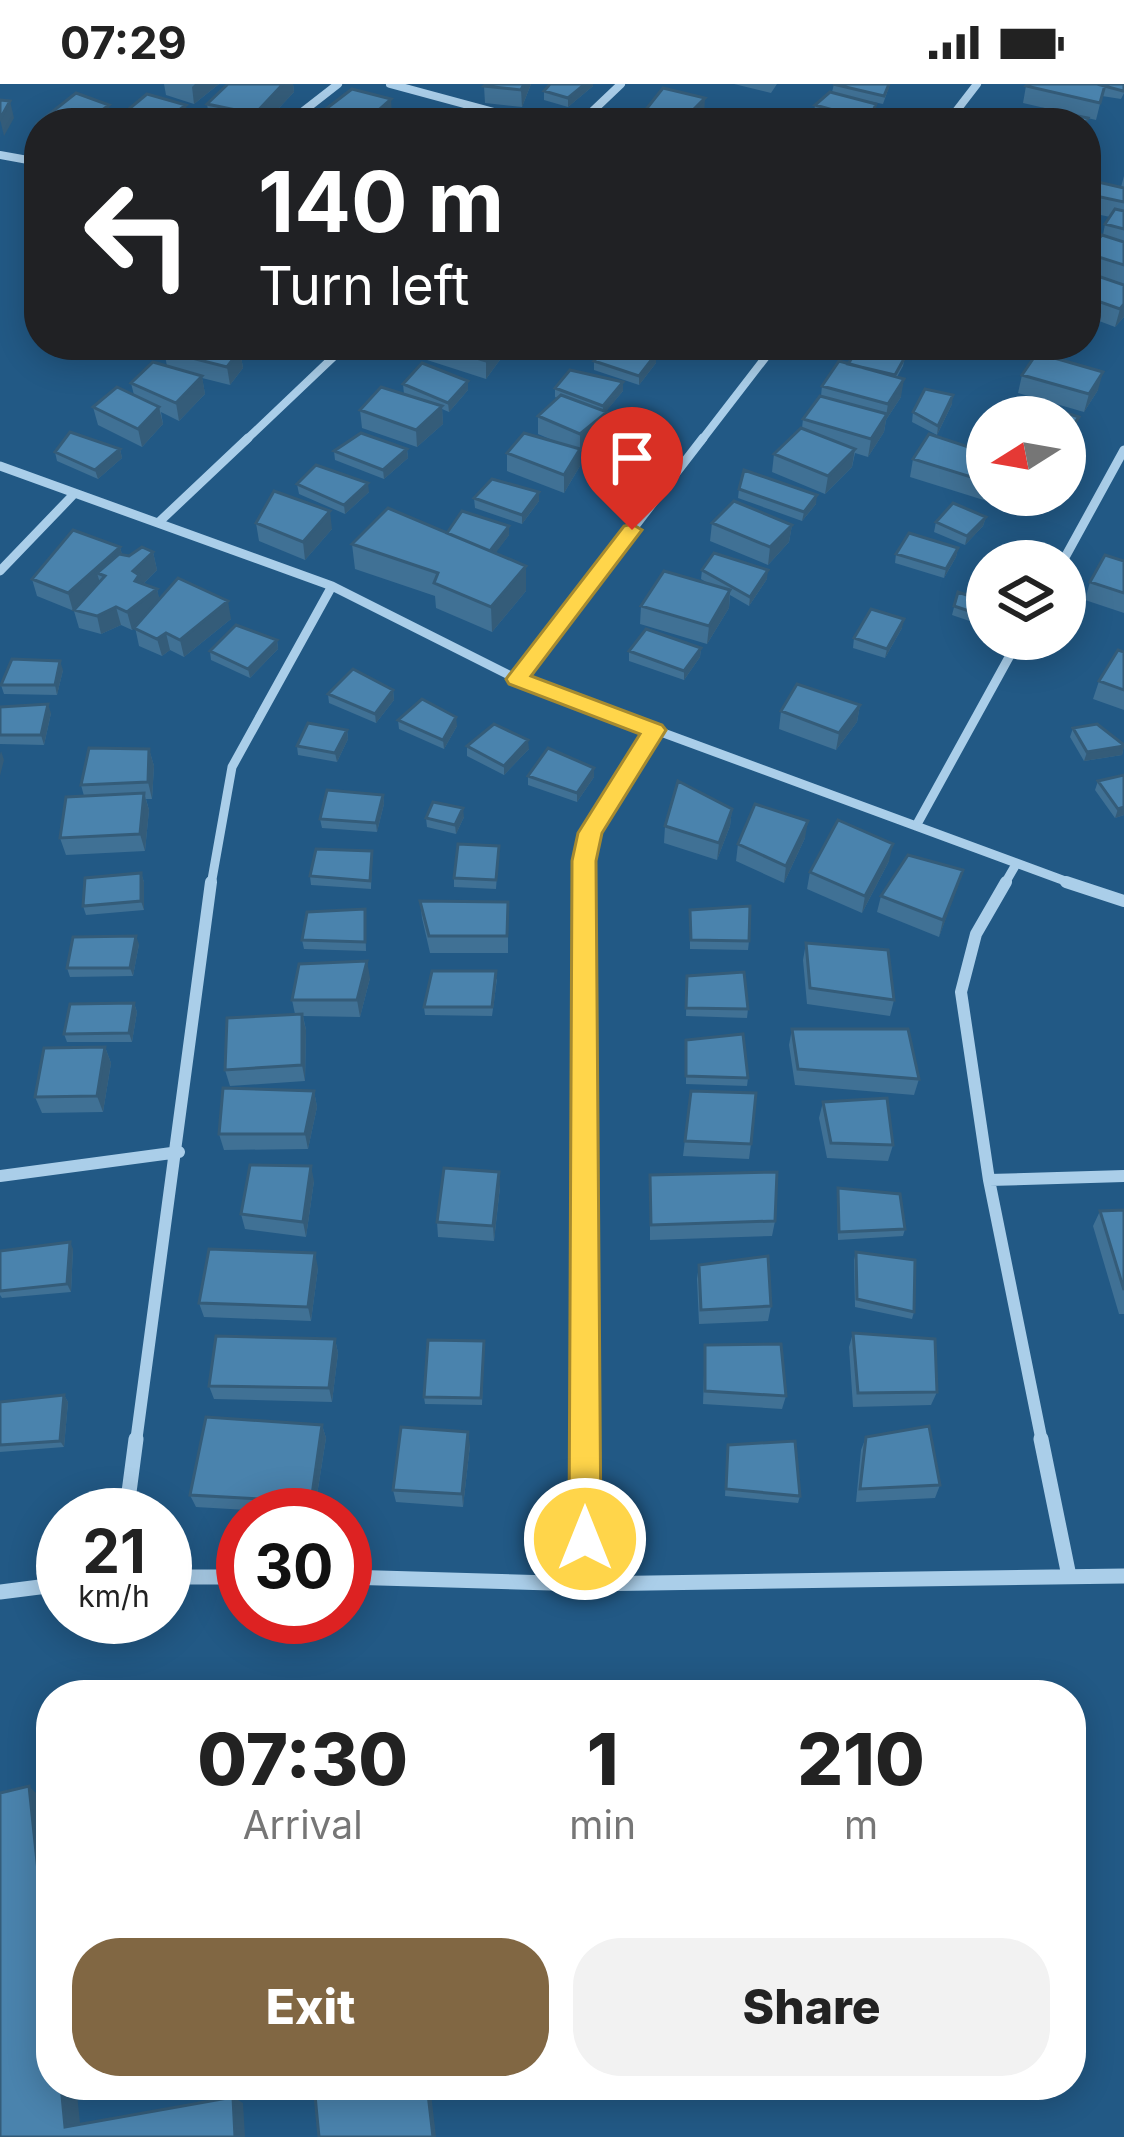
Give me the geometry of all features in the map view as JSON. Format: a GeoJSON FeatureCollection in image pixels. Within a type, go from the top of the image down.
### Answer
{"type":"FeatureCollection","features":[{"type":"Feature","properties":{"kind":"street"},"geometry":{"type":"LineString","coordinates":[[308,108],[338,84]]}},
{"type":"Feature","properties":{"kind":"street"},"geometry":{"type":"LineString","coordinates":[[389,84],[479,108]]}},
{"type":"Feature","properties":{"kind":"street"},"geometry":{"type":"LineString","coordinates":[[596,108],[621,84]]}},
{"type":"Feature","properties":{"kind":"street"},"geometry":{"type":"LineString","coordinates":[[959,108],[977,84]]}},
{"type":"Feature","properties":{"kind":"street"},"geometry":{"type":"LineString","coordinates":[[158,523],[330,360]]}},
{"type":"Feature","properties":{"kind":"street"},"geometry":{"type":"LineString","coordinates":[[517,679],[763,360]]}},
{"type":"Feature","properties":{"kind":"street"},"geometry":{"type":"LineString","coordinates":[[1075,540],[1124,450]]}},
{"type":"Feature","properties":{"kind":"street"},"geometry":{"type":"LineString","coordinates":[[0,466],[332,586],[517,679],[1015,866],[1124,901]]}},
{"type":"Feature","properties":{"kind":"street"},"geometry":{"type":"LineString","coordinates":[[0,571],[74,495]]}},
{"type":"Feature","properties":{"kind":"street"},"geometry":{"type":"LineString","coordinates":[[130,1488],[217,841],[232,766],[332,586]]}},
{"type":"Feature","properties":{"kind":"street"},"geometry":{"type":"LineString","coordinates":[[916,826],[1007,660]]}},
{"type":"Feature","properties":{"kind":"street"},"geometry":{"type":"LineString","coordinates":[[585,1584],[584,861],[590,833],[654,730]]}},
{"type":"Feature","properties":{"kind":"street"},"geometry":{"type":"LineString","coordinates":[[1015,866],[976,934],[961,992],[989,1180],[1069,1576]]}},
{"type":"Feature","properties":{"kind":"street"},"geometry":{"type":"LineString","coordinates":[[0,1176],[178,1152]]}},
{"type":"Feature","properties":{"kind":"street"},"geometry":{"type":"LineString","coordinates":[[989,1180],[1124,1176]]}},
{"type":"Feature","properties":{"kind":"street"},"geometry":{"type":"LineString","coordinates":[[372,1578],[585,1584],[1124,1576]]}},
{"type":"Feature","properties":{"kind":"street"},"geometry":{"type":"LineString","coordinates":[[0,1592],[36,1587]]}},
{"type":"Feature","properties":{"kind":"building"},"geometry":{"type":"Polygon","coordinates":[[[228,84],[283,84],[261,108],[207,104],[228,84]]]}},
{"type":"Feature","properties":{"kind":"building"},"geometry":{"type":"Polygon","coordinates":[[[486,84],[524,84],[521,90],[486,84]]]}},
{"type":"Feature","properties":{"kind":"building"},"geometry":{"type":"Polygon","coordinates":[[[550,84],[585,84],[568,98],[544,91],[550,84]]]}},
{"type":"Feature","properties":{"kind":"building"},"geometry":{"type":"Polygon","coordinates":[[[833,84],[889,84],[884,96],[833,84]]]}},
{"type":"Feature","properties":{"kind":"building"},"geometry":{"type":"Polygon","coordinates":[[[1028,84],[1105,85],[1100,103],[1028,84]]]}},
{"type":"Feature","properties":{"kind":"building"},"geometry":{"type":"Polygon","coordinates":[[[1097,84],[1124,84],[1124,89],[1123,91],[1097,84]]]}},
{"type":"Feature","properties":{"kind":"building"},"geometry":{"type":"Polygon","coordinates":[[[663,88],[705,98],[695,108],[647,108],[663,88]]]}},
{"type":"Feature","properties":{"kind":"building"},"geometry":{"type":"Polygon","coordinates":[[[352,89],[391,99],[381,108],[327,108],[352,89]]]}},
{"type":"Feature","properties":{"kind":"building"},"geometry":{"type":"Polygon","coordinates":[[[830,92],[876,104],[874,108],[815,105],[830,92]]]}},
{"type":"Feature","properties":{"kind":"building"},"geometry":{"type":"Polygon","coordinates":[[[76,93],[109,105],[105,108],[57,108],[76,93]]]}},
{"type":"Feature","properties":{"kind":"building"},"geometry":{"type":"Polygon","coordinates":[[[147,94],[186,105],[182,108],[130,108],[147,94]]]}},
{"type":"Feature","properties":{"kind":"building"},"geometry":{"type":"Polygon","coordinates":[[[0,100],[10,101],[0,119],[0,100]]]}},
{"type":"Feature","properties":{"kind":"building"},"geometry":{"type":"Polygon","coordinates":[[[1101,183],[1124,188],[1124,202],[1101,197],[1101,183]]]}},
{"type":"Feature","properties":{"kind":"building"},"geometry":{"type":"Polygon","coordinates":[[[1115,209],[1124,211],[1124,229],[1105,224],[1115,209]]]}},
{"type":"Feature","properties":{"kind":"building"},"geometry":{"type":"Polygon","coordinates":[[[1101,236],[1124,242],[1124,265],[1101,258],[1101,236]]]}},
{"type":"Feature","properties":{"kind":"building"},"geometry":{"type":"Polygon","coordinates":[[[1101,277],[1124,285],[1120,309],[1101,302],[1101,277]]]}},
{"type":"Feature","properties":{"kind":"building"},"geometry":{"type":"Polygon","coordinates":[[[199,360],[232,360],[227,367],[199,360]]]}},
{"type":"Feature","properties":{"kind":"building"},"geometry":{"type":"Polygon","coordinates":[[[595,360],[651,360],[639,376],[595,360]]]}},
{"type":"Feature","properties":{"kind":"building"},"geometry":{"type":"Polygon","coordinates":[[[851,360],[903,360],[895,375],[848,364],[851,360]]]}},
{"type":"Feature","properties":{"kind":"building"},"geometry":{"type":"Polygon","coordinates":[[[1032,360],[1061,360],[1103,372],[1089,394],[1022,375],[1032,360]]]}},
{"type":"Feature","properties":{"kind":"building"},"geometry":{"type":"Polygon","coordinates":[[[839,361],[904,379],[888,404],[822,386],[839,361]]]}},
{"type":"Feature","properties":{"kind":"building"},"geometry":{"type":"Polygon","coordinates":[[[153,362],[202,376],[176,403],[131,383],[153,362]]]}},
{"type":"Feature","properties":{"kind":"building"},"geometry":{"type":"Polygon","coordinates":[[[422,363],[468,381],[448,403],[403,384],[422,363]]]}},
{"type":"Feature","properties":{"kind":"building"},"geometry":{"type":"Polygon","coordinates":[[[570,370],[623,382],[603,406],[555,388],[570,370]]]}},
{"type":"Feature","properties":{"kind":"building"},"geometry":{"type":"Polygon","coordinates":[[[117,387],[159,407],[138,429],[93,407],[117,387]]]}},
{"type":"Feature","properties":{"kind":"building"},"geometry":{"type":"Polygon","coordinates":[[[381,387],[442,406],[416,430],[360,410],[381,387]]]}},
{"type":"Feature","properties":{"kind":"building"},"geometry":{"type":"Polygon","coordinates":[[[925,389],[953,395],[938,426],[913,412],[925,389]]]}},
{"type":"Feature","properties":{"kind":"building"},"geometry":{"type":"Polygon","coordinates":[[[561,395],[607,412],[580,434],[538,416],[561,395]]]}},
{"type":"Feature","properties":{"kind":"building"},"geometry":{"type":"Polygon","coordinates":[[[820,396],[887,414],[871,439],[803,419],[820,396]]]}},
{"type":"Feature","properties":{"kind":"building"},"geometry":{"type":"Polygon","coordinates":[[[801,428],[855,449],[828,476],[774,454],[801,428]]]}},
{"type":"Feature","properties":{"kind":"building"},"geometry":{"type":"Polygon","coordinates":[[[70,432],[120,449],[95,470],[55,452],[70,432]]]}},
{"type":"Feature","properties":{"kind":"building"},"geometry":{"type":"Polygon","coordinates":[[[361,433],[407,449],[383,470],[334,451],[361,433]]]}},
{"type":"Feature","properties":{"kind":"building"},"geometry":{"type":"Polygon","coordinates":[[[524,433],[580,449],[564,475],[507,453],[524,433]]]}},
{"type":"Feature","properties":{"kind":"building"},"geometry":{"type":"Polygon","coordinates":[[[929,434],[966,446],[966,475],[913,459],[929,434]]]}},
{"type":"Feature","properties":{"kind":"building"},"geometry":{"type":"Polygon","coordinates":[[[316,465],[368,483],[344,505],[297,484],[316,465]]]}},
{"type":"Feature","properties":{"kind":"building"},"geometry":{"type":"Polygon","coordinates":[[[744,470],[817,495],[804,512],[739,489],[744,470]]]}},
{"type":"Feature","properties":{"kind":"building"},"geometry":{"type":"Polygon","coordinates":[[[492,479],[539,492],[522,515],[474,498],[492,479]]]}},
{"type":"Feature","properties":{"kind":"building"},"geometry":{"type":"Polygon","coordinates":[[[274,491],[330,511],[303,542],[256,523],[274,491]]]}},
{"type":"Feature","properties":{"kind":"building"},"geometry":{"type":"Polygon","coordinates":[[[734,501],[792,525],[770,547],[712,523],[734,501]]]}},
{"type":"Feature","properties":{"kind":"building"},"geometry":{"type":"Polygon","coordinates":[[[953,503],[966,509],[966,516],[986,517],[967,536],[936,522],[953,503]]]}},
{"type":"Feature","properties":{"kind":"building"},"geometry":{"type":"Polygon","coordinates":[[[388,508],[526,566],[491,607],[434,583],[438,573],[352,544],[388,508]]]}},
{"type":"Feature","properties":{"kind":"building"},"geometry":{"type":"Polygon","coordinates":[[[462,511],[509,526],[490,551],[447,533],[462,511]]]}},
{"type":"Feature","properties":{"kind":"building"},"geometry":{"type":"Polygon","coordinates":[[[73,530],[120,547],[68,593],[32,579],[73,530]]]}},
{"type":"Feature","properties":{"kind":"building"},"geometry":{"type":"Polygon","coordinates":[[[909,533],[958,548],[946,569],[896,554],[909,533]]]}},
{"type":"Feature","properties":{"kind":"building"},"geometry":{"type":"Polygon","coordinates":[[[142,547],[153,552],[133,571],[139,575],[135,581],[157,589],[127,612],[116,607],[97,616],[74,610],[105,576],[97,573],[119,554],[129,556],[142,547]]]}},
{"type":"Feature","properties":{"kind":"building"},"geometry":{"type":"Polygon","coordinates":[[[714,553],[768,570],[750,597],[702,570],[714,553]]]}},
{"type":"Feature","properties":{"kind":"building"},"geometry":{"type":"Polygon","coordinates":[[[1105,555],[1124,561],[1124,593],[1090,582],[1105,555]]]}},
{"type":"Feature","properties":{"kind":"building"},"geometry":{"type":"Polygon","coordinates":[[[664,571],[730,590],[709,626],[641,606],[664,571]]]}},
{"type":"Feature","properties":{"kind":"building"},"geometry":{"type":"Polygon","coordinates":[[[178,578],[228,601],[180,640],[166,633],[157,639],[134,628],[178,578]]]}},
{"type":"Feature","properties":{"kind":"building"},"geometry":{"type":"Polygon","coordinates":[[[958,592],[966,595],[966,610],[954,606],[958,592]]]}},
{"type":"Feature","properties":{"kind":"building"},"geometry":{"type":"Polygon","coordinates":[[[871,609],[904,619],[887,649],[854,638],[871,609]]]}},
{"type":"Feature","properties":{"kind":"building"},"geometry":{"type":"Polygon","coordinates":[[[236,625],[277,640],[248,669],[210,651],[236,625]]]}},
{"type":"Feature","properties":{"kind":"building"},"geometry":{"type":"Polygon","coordinates":[[[646,629],[701,648],[684,671],[629,651],[646,629]]]}},
{"type":"Feature","properties":{"kind":"building"},"geometry":{"type":"Polygon","coordinates":[[[1118,650],[1124,652],[1124,690],[1099,681],[1118,650]]]}},
{"type":"Feature","properties":{"kind":"building"},"geometry":{"type":"Polygon","coordinates":[[[12,659],[60,661],[55,685],[1,685],[12,659]]]}},
{"type":"Feature","properties":{"kind":"building"},"geometry":{"type":"Polygon","coordinates":[[[353,669],[393,690],[375,714],[328,694],[353,669]]]}},
{"type":"Feature","properties":{"kind":"building"},"geometry":{"type":"Polygon","coordinates":[[[797,684],[860,705],[839,733],[781,711],[797,684]]]}},
{"type":"Feature","properties":{"kind":"building"},"geometry":{"type":"Polygon","coordinates":[[[422,699],[456,717],[443,740],[398,720],[422,699]]]}},
{"type":"Feature","properties":{"kind":"building"},"geometry":{"type":"Polygon","coordinates":[[[48,704],[41,735],[0,735],[0,707],[48,704]]]}},
{"type":"Feature","properties":{"kind":"building"},"geometry":{"type":"Polygon","coordinates":[[[308,723],[347,730],[335,753],[297,746],[308,723]]]}},
{"type":"Feature","properties":{"kind":"building"},"geometry":{"type":"Polygon","coordinates":[[[494,724],[528,740],[504,766],[467,746],[494,724]]]}},
{"type":"Feature","properties":{"kind":"building"},"geometry":{"type":"Polygon","coordinates":[[[1097,724],[1124,746],[1087,752],[1073,728],[1097,724]]]}},
{"type":"Feature","properties":{"kind":"building"},"geometry":{"type":"Polygon","coordinates":[[[89,748],[149,749],[148,782],[81,785],[89,748]]]}},
{"type":"Feature","properties":{"kind":"building"},"geometry":{"type":"Polygon","coordinates":[[[548,748],[594,768],[577,793],[528,776],[548,748]]]}},
{"type":"Feature","properties":{"kind":"building"},"geometry":{"type":"Polygon","coordinates":[[[1124,775],[1124,807],[1118,809],[1098,781],[1124,775]]]}},
{"type":"Feature","properties":{"kind":"building"},"geometry":{"type":"Polygon","coordinates":[[[678,781],[732,809],[719,843],[665,826],[678,781]]]}},
{"type":"Feature","properties":{"kind":"building"},"geometry":{"type":"Polygon","coordinates":[[[327,790],[383,795],[376,823],[320,819],[327,790]]]}},
{"type":"Feature","properties":{"kind":"building"},"geometry":{"type":"Polygon","coordinates":[[[144,793],[140,834],[60,838],[66,797],[144,793]]]}},
{"type":"Feature","properties":{"kind":"building"},"geometry":{"type":"Polygon","coordinates":[[[433,802],[463,808],[455,825],[426,818],[433,802]]]}},
{"type":"Feature","properties":{"kind":"building"},"geometry":{"type":"Polygon","coordinates":[[[755,804],[808,821],[786,866],[738,844],[755,804]]]}},
{"type":"Feature","properties":{"kind":"building"},"geometry":{"type":"Polygon","coordinates":[[[838,820],[893,844],[865,896],[810,872],[838,820]]]}},
{"type":"Feature","properties":{"kind":"building"},"geometry":{"type":"Polygon","coordinates":[[[458,844],[499,846],[496,880],[454,878],[458,844]]]}},
{"type":"Feature","properties":{"kind":"building"},"geometry":{"type":"Polygon","coordinates":[[[316,849],[372,851],[370,881],[310,876],[316,849]]]}},
{"type":"Feature","properties":{"kind":"building"},"geometry":{"type":"Polygon","coordinates":[[[908,855],[963,870],[943,920],[881,896],[908,855]]]}},
{"type":"Feature","properties":{"kind":"building"},"geometry":{"type":"Polygon","coordinates":[[[141,873],[141,901],[83,906],[85,878],[141,873]]]}},
{"type":"Feature","properties":{"kind":"building"},"geometry":{"type":"Polygon","coordinates":[[[420,901],[508,902],[507,936],[429,936],[420,901]]]}},
{"type":"Feature","properties":{"kind":"building"},"geometry":{"type":"Polygon","coordinates":[[[750,906],[749,941],[691,940],[690,910],[750,906]]]}},
{"type":"Feature","properties":{"kind":"building"},"geometry":{"type":"Polygon","coordinates":[[[365,909],[365,942],[302,940],[307,912],[365,909]]]}},
{"type":"Feature","properties":{"kind":"building"},"geometry":{"type":"Polygon","coordinates":[[[136,936],[130,968],[67,968],[73,937],[136,936]]]}},
{"type":"Feature","properties":{"kind":"building"},"geometry":{"type":"Polygon","coordinates":[[[806,943],[888,950],[894,1000],[810,988],[806,943]]]}},
{"type":"Feature","properties":{"kind":"building"},"geometry":{"type":"Polygon","coordinates":[[[367,961],[357,1000],[292,1000],[299,964],[367,961]]]}},
{"type":"Feature","properties":{"kind":"building"},"geometry":{"type":"Polygon","coordinates":[[[432,971],[496,971],[492,1007],[424,1007],[432,971]]]}},
{"type":"Feature","properties":{"kind":"building"},"geometry":{"type":"Polygon","coordinates":[[[744,972],[748,1009],[686,1008],[687,976],[744,972]]]}},
{"type":"Feature","properties":{"kind":"building"},"geometry":{"type":"Polygon","coordinates":[[[134,1003],[129,1033],[64,1034],[70,1004],[134,1003]]]}},
{"type":"Feature","properties":{"kind":"building"},"geometry":{"type":"Polygon","coordinates":[[[302,1014],[302,1065],[225,1070],[227,1018],[302,1014]]]}},
{"type":"Feature","properties":{"kind":"building"},"geometry":{"type":"Polygon","coordinates":[[[792,1029],[908,1029],[919,1079],[798,1069],[792,1029]]]}},
{"type":"Feature","properties":{"kind":"building"},"geometry":{"type":"Polygon","coordinates":[[[743,1034],[748,1078],[686,1076],[686,1040],[743,1034]]]}},
{"type":"Feature","properties":{"kind":"building"},"geometry":{"type":"Polygon","coordinates":[[[105,1047],[97,1096],[35,1097],[44,1048],[105,1047]]]}},
{"type":"Feature","properties":{"kind":"building"},"geometry":{"type":"Polygon","coordinates":[[[223,1088],[314,1091],[305,1134],[219,1134],[223,1088]]]}},
{"type":"Feature","properties":{"kind":"building"},"geometry":{"type":"Polygon","coordinates":[[[691,1091],[756,1093],[751,1144],[685,1141],[691,1091]]]}},
{"type":"Feature","properties":{"kind":"building"},"geometry":{"type":"Polygon","coordinates":[[[887,1098],[893,1145],[831,1143],[823,1102],[887,1098]]]}},
{"type":"Feature","properties":{"kind":"building"},"geometry":{"type":"Polygon","coordinates":[[[250,1165],[311,1166],[303,1222],[241,1214],[250,1165]]]}},
{"type":"Feature","properties":{"kind":"building"},"geometry":{"type":"Polygon","coordinates":[[[444,1168],[499,1172],[493,1226],[437,1222],[444,1168]]]}},
{"type":"Feature","properties":{"kind":"building"},"geometry":{"type":"Polygon","coordinates":[[[777,1172],[775,1221],[651,1225],[650,1175],[777,1172]]]}},
{"type":"Feature","properties":{"kind":"building"},"geometry":{"type":"Polygon","coordinates":[[[838,1188],[900,1194],[905,1229],[839,1232],[838,1188]]]}},
{"type":"Feature","properties":{"kind":"building"},"geometry":{"type":"Polygon","coordinates":[[[1124,1210],[1124,1290],[1100,1211],[1124,1210]]]}},
{"type":"Feature","properties":{"kind":"building"},"geometry":{"type":"Polygon","coordinates":[[[70,1242],[67,1284],[0,1291],[0,1251],[70,1242]]]}},
{"type":"Feature","properties":{"kind":"building"},"geometry":{"type":"Polygon","coordinates":[[[209,1249],[315,1253],[308,1307],[199,1303],[209,1249]]]}},
{"type":"Feature","properties":{"kind":"building"},"geometry":{"type":"Polygon","coordinates":[[[856,1252],[915,1260],[914,1312],[857,1299],[856,1252]]]}},
{"type":"Feature","properties":{"kind":"building"},"geometry":{"type":"Polygon","coordinates":[[[768,1256],[771,1306],[701,1310],[699,1265],[768,1256]]]}},
{"type":"Feature","properties":{"kind":"building"},"geometry":{"type":"Polygon","coordinates":[[[853,1333],[935,1339],[937,1392],[858,1393],[853,1333]]]}},
{"type":"Feature","properties":{"kind":"building"},"geometry":{"type":"Polygon","coordinates":[[[216,1336],[335,1339],[329,1388],[209,1386],[216,1336]]]}},
{"type":"Feature","properties":{"kind":"building"},"geometry":{"type":"Polygon","coordinates":[[[428,1340],[484,1341],[481,1398],[424,1397],[428,1340]]]}},
{"type":"Feature","properties":{"kind":"building"},"geometry":{"type":"Polygon","coordinates":[[[781,1344],[786,1396],[705,1391],[705,1345],[781,1344]]]}},
{"type":"Feature","properties":{"kind":"building"},"geometry":{"type":"Polygon","coordinates":[[[64,1395],[60,1441],[0,1445],[0,1402],[64,1395]]]}},
{"type":"Feature","properties":{"kind":"building"},"geometry":{"type":"Polygon","coordinates":[[[206,1417],[322,1425],[313,1488],[216,1488],[216,1497],[192,1495],[206,1417]]]}},
{"type":"Feature","properties":{"kind":"building"},"geometry":{"type":"Polygon","coordinates":[[[929,1426],[940,1485],[860,1489],[866,1437],[929,1426]]]}},
{"type":"Feature","properties":{"kind":"building"},"geometry":{"type":"Polygon","coordinates":[[[401,1427],[468,1432],[462,1494],[393,1490],[401,1427]]]}},
{"type":"Feature","properties":{"kind":"building"},"geometry":{"type":"Polygon","coordinates":[[[795,1441],[800,1496],[726,1489],[728,1445],[795,1441]]]}},
{"type":"Feature","properties":{"kind":"building"},"geometry":{"type":"Polygon","coordinates":[[[29,1786],[36,1852],[36,2100],[62,2100],[65,2127],[233,2100],[235,2137],[0,2137],[0,1793],[29,1786]]]}},
{"type":"Feature","properties":{"kind":"building"},"geometry":{"type":"Polygon","coordinates":[[[315,2100],[429,2100],[433,2137],[319,2137],[315,2100]]]}},
{"type":"Feature","properties":{"kind":"route"},"geometry":{"type":"LineString","coordinates":[[585,1539],[584,861],[590,833],[654,730],[517,679],[632,530]]}}]}
